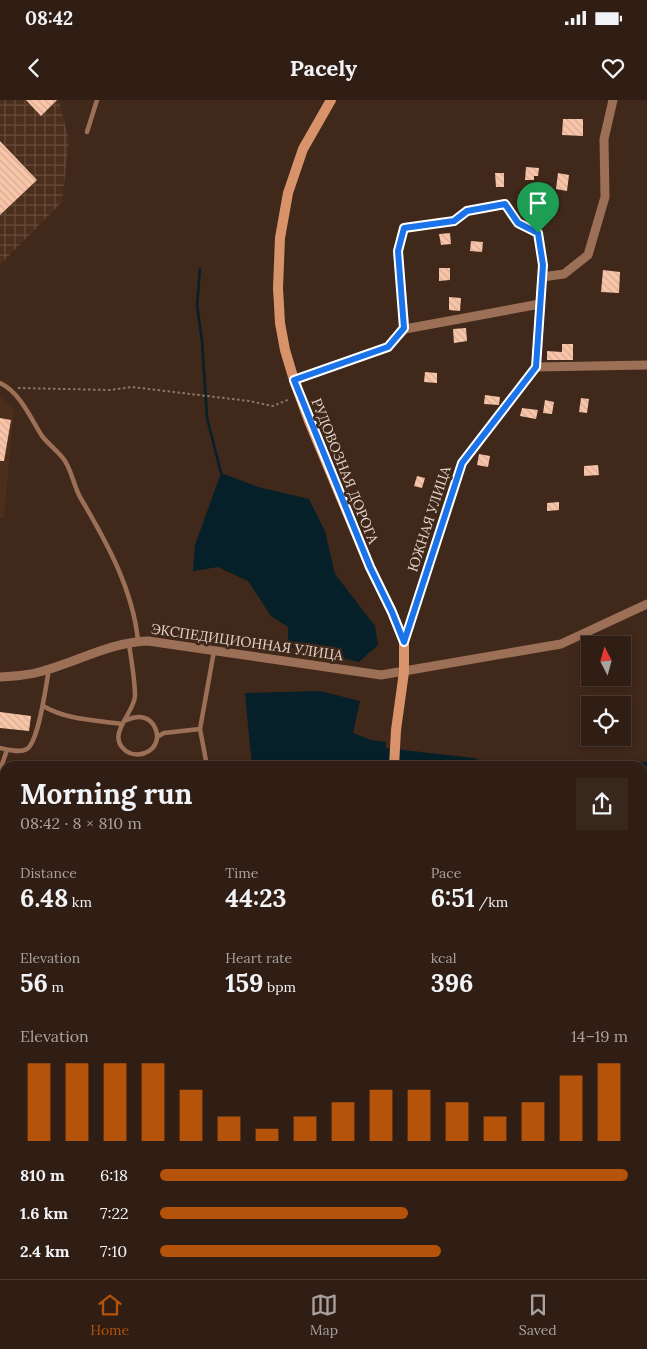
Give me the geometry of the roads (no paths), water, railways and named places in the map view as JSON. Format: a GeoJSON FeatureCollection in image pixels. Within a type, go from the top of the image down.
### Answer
{"type":"FeatureCollection","features":[{"type":"Feature","properties":{"kind":"street","name":"РУДОВОЗНАЯ ДОРОГА"},"geometry":{"type":"LineString","coordinates":[[331,100],[303,150],[288,193],[280,238],[278,288],[280,323],[285,350],[294,380],[370,567],[404,642],[404,672],[394,761]]}},
{"type":"Feature","properties":{"kind":"street"},"geometry":{"type":"LineString","coordinates":[[542,277],[564,274],[588,255],[605,197],[604,139],[614,100]]}},
{"type":"Feature","properties":{"kind":"street"},"geometry":{"type":"LineString","coordinates":[[404,328],[398,251],[404,228],[454,221],[467,211],[505,204],[518,223],[538,233],[543,265],[536,367],[647,365]]}},
{"type":"Feature","properties":{"kind":"street"},"geometry":{"type":"LineString","coordinates":[[294,380],[388,347],[404,328],[540,304]]}},
{"type":"Feature","properties":{"kind":"street","name":"ЮЖНАЯ УЛИЦА"},"geometry":{"type":"LineString","coordinates":[[404,642],[462,463],[536,367]]}},
{"type":"Feature","properties":{"kind":"street","name":"ЭКСПЕДИЦИОННАЯ УЛИЦА"},"geometry":{"type":"LineString","coordinates":[[0,677],[19,676],[49,669],[118,645],[133,642],[160,642],[214,652],[381,675],[561,644],[647,604]]}},
{"type":"Feature","properties":{"kind":"lane"},"geometry":{"type":"LineString","coordinates":[[87,132],[97,100]]}},
{"type":"Feature","properties":{"kind":"lane"},"geometry":{"type":"LineString","coordinates":[[0,383],[8,387],[16,395],[44,438],[65,460],[80,495],[106,539],[130,602],[134,615],[135,698],[127,720]]}},
{"type":"Feature","properties":{"kind":"lane"},"geometry":{"type":"LineString","coordinates":[[206,761],[200,728],[214,652]]}},
{"type":"Feature","properties":{"kind":"lane"},"geometry":{"type":"LineString","coordinates":[[0,748],[26,750],[31,745],[35,738],[43,706],[49,669]]}},
{"type":"Feature","properties":{"kind":"lane"},"geometry":{"type":"LineString","coordinates":[[43,706],[60,714],[79,719],[122,724]]}},
{"type":"Feature","properties":{"kind":"lane"},"geometry":{"type":"LineString","coordinates":[[157,737],[154,725],[145,717],[138,716],[122,724],[119,741],[131,753],[142,754],[148,752],[157,737],[164,733],[200,728]]}},
{"type":"Feature","properties":{"kind":"lane"},"geometry":{"type":"LineString","coordinates":[[3,761],[7,750]]}},
{"type":"Feature","properties":{"kind":"water"},"geometry":{"type":"Polygon","coordinates":[[[221,473],[258,487],[309,499],[325,531],[335,574],[375,626],[378,645],[359,662],[288,647],[288,627],[271,616],[248,581],[218,567],[193,571],[195,545],[221,473]]]}},
{"type":"Feature","properties":{"kind":"water"},"geometry":{"type":"Polygon","coordinates":[[[320,691],[360,701],[353,733],[371,740],[386,742],[384,761],[252,761],[245,693],[320,691]]]}},
{"type":"Feature","properties":{"kind":"waterway"},"geometry":{"type":"LineString","coordinates":[[200,269],[197,305],[202,341],[207,418],[221,473]]}},
{"type":"Feature","properties":{"kind":"waterway"},"geometry":{"type":"LineString","coordinates":[[355,761],[361,755],[429,761]]}}]}
